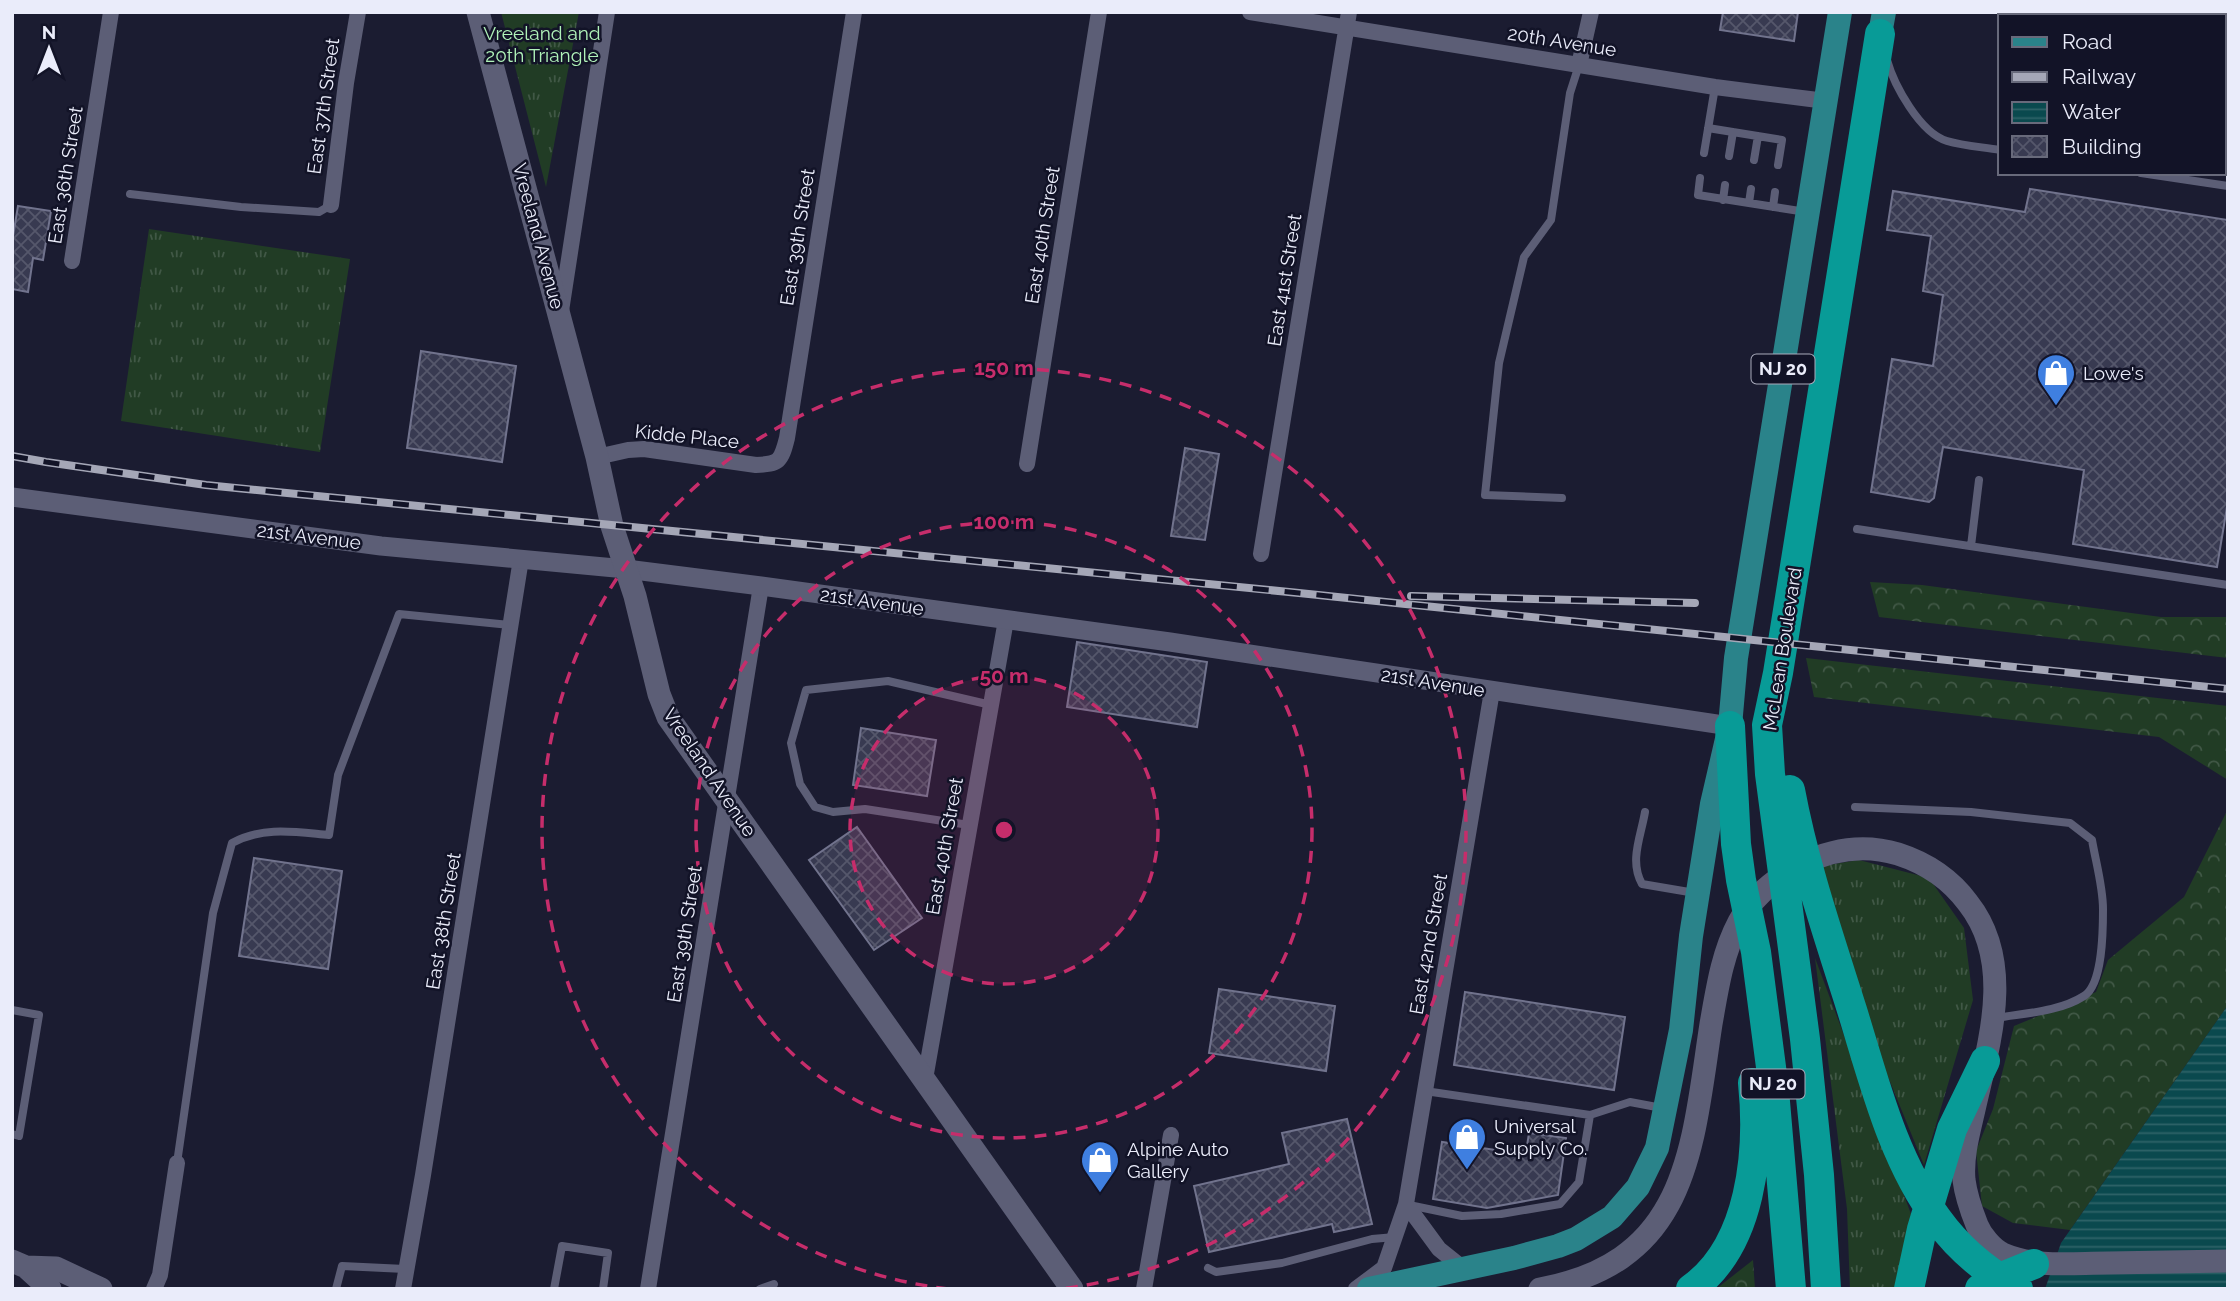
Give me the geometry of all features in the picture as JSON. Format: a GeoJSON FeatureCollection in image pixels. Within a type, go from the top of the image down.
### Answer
{"type":"FeatureCollection","features":[{"type":"Feature","properties":{"kind":"highway","name":"McLean Boulevard"},"geometry":{"type":"LineString","coordinates":[[1826,1289],[1820,1187],[1806,1052],[1770,774],[1767,725],[1778,673],[1882,23]]}},
{"type":"Feature","properties":{"kind":"highway"},"geometry":{"type":"LineString","coordinates":[[1778,673],[1781,746],[1809,876],[1875,1083],[1912,1180],[1938,1221],[1970,1256],[2018,1289]]}},
{"type":"Feature","properties":{"kind":"highway","name":"McLean Boulevard"},"geometry":{"type":"LineString","coordinates":[[1730,726],[1732,788],[1741,880],[1756,951],[1774,1090],[1791,1289]]}},
{"type":"Feature","properties":{"kind":"highway"},"geometry":{"type":"LineString","coordinates":[[1691,1289],[1720,1259],[1734,1234],[1745,1205],[1754,1165],[1757,1120],[1742,973],[1741,880]]}},
{"type":"Feature","properties":{"kind":"highway"},"geometry":{"type":"LineString","coordinates":[[1909,1289],[1922,1229],[1952,1129],[1985,1061]]}},
{"type":"Feature","properties":{"kind":"highway"},"geometry":{"type":"LineString","coordinates":[[1980,1289],[2034,1264]]}},
{"type":"Feature","properties":{"kind":"main road","name":"Vreeland Avenue"},"geometry":{"type":"LineString","coordinates":[[478,12],[597,457],[612,526],[635,596],[659,694],[668,717],[1072,1289]]}},
{"type":"Feature","properties":{"kind":"main road","name":"McLean Boulevard"},"geometry":{"type":"LineString","coordinates":[[1730,726],[1737,658],[1840,12]]}},
{"type":"Feature","properties":{"kind":"main road"},"geometry":{"type":"LineString","coordinates":[[1370,1289],[1558,1246],[1576,1239],[1612,1217],[1627,1202],[1648,1169],[1657,1148],[1681,1030],[1712,804],[1730,726]]}},
{"type":"Feature","properties":{"kind":"main road"},"geometry":{"type":"LineString","coordinates":[[1540,1289],[1578,1280],[1613,1263],[1641,1243],[1665,1213],[1682,1178],[1693,1138],[1716,996],[1724,959],[1740,920],[1762,893],[1789,871],[1821,855],[1856,848],[1898,854],[1931,869],[1958,889],[1980,918],[1992,952],[1995,984],[1993,1019],[1966,1146],[1964,1178],[1970,1208],[1980,1232],[1999,1252],[2034,1264],[2228,1261]]}},
{"type":"Feature","properties":{"kind":"main road"},"geometry":{"type":"LineString","coordinates":[[19,1264],[50,1289]]}},
{"type":"Feature","properties":{"kind":"main road"},"geometry":{"type":"LineString","coordinates":[[19,1264],[56,1268],[101,1289]]}},
{"type":"Feature","properties":{"kind":"street","name":"East 36th Street"},"geometry":{"type":"LineString","coordinates":[[72,261],[111,12]]}},
{"type":"Feature","properties":{"kind":"street","name":"East 37th Street"},"geometry":{"type":"LineString","coordinates":[[331,205],[358,12]]}},
{"type":"Feature","properties":{"kind":"street"},"geometry":{"type":"LineString","coordinates":[[560,316],[607,12]]}},
{"type":"Feature","properties":{"kind":"street","name":"East 39th Street"},"geometry":{"type":"LineString","coordinates":[[774,464],[780,459],[787,438],[855,12]]}},
{"type":"Feature","properties":{"kind":"street","name":"East 40th Street"},"geometry":{"type":"LineString","coordinates":[[1027,464],[1098,12]]}},
{"type":"Feature","properties":{"kind":"street","name":"20th Avenue"},"geometry":{"type":"LineString","coordinates":[[1250,12],[1348,20],[1579,65],[1715,87],[1826,101]]}},
{"type":"Feature","properties":{"kind":"street"},"geometry":{"type":"LineString","coordinates":[[1579,65],[1591,12]]}},
{"type":"Feature","properties":{"kind":"street","name":"East 41st Street"},"geometry":{"type":"LineString","coordinates":[[1261,554],[1348,20]]}},
{"type":"Feature","properties":{"kind":"street","name":"Kidde Place"},"geometry":{"type":"LineString","coordinates":[[597,457],[643,449],[755,465],[774,464]]}},
{"type":"Feature","properties":{"kind":"street","name":"21st Avenue"},"geometry":{"type":"LineString","coordinates":[[12,497],[381,545],[626,569],[761,586],[1170,642],[1730,726]]}},
{"type":"Feature","properties":{"kind":"street","name":"East 38th Street"},"geometry":{"type":"LineString","coordinates":[[404,1288],[522,559]]}},
{"type":"Feature","properties":{"kind":"street","name":"East 39th Street"},"geometry":{"type":"LineString","coordinates":[[648,1289],[761,586]]}},
{"type":"Feature","properties":{"kind":"street","name":"East 40th Street"},"geometry":{"type":"LineString","coordinates":[[925,1079],[1006,620]]}},
{"type":"Feature","properties":{"kind":"street","name":"East 42nd Street"},"geometry":{"type":"LineString","coordinates":[[1356,1289],[1384,1268],[1406,1205],[1493,691]]}},
{"type":"Feature","properties":{"kind":"street"},"geometry":{"type":"LineString","coordinates":[[1144,1289],[1171,1135]]}},
{"type":"Feature","properties":{"kind":"street"},"geometry":{"type":"LineString","coordinates":[[155,1289],[160,1275],[177,1163]]}},
{"type":"Feature","properties":{"kind":"street"},"geometry":{"type":"LineString","coordinates":[[1406,1205],[1439,1249],[1464,1269]]}},
{"type":"Feature","properties":{"kind":"lane"},"geometry":{"type":"LineString","coordinates":[[1882,23],[1892,75],[1924,126],[1944,140],[1998,150]]}},
{"type":"Feature","properties":{"kind":"lane"},"geometry":{"type":"LineString","coordinates":[[1562,498],[1485,495],[1500,363],[1524,257],[1551,220],[1570,93],[1579,65]]}},
{"type":"Feature","properties":{"kind":"lane"},"geometry":{"type":"LineString","coordinates":[[1704,153],[1715,87]]}},
{"type":"Feature","properties":{"kind":"lane"},"geometry":{"type":"LineString","coordinates":[[1708,128],[1782,139],[1779,165]]}},
{"type":"Feature","properties":{"kind":"lane"},"geometry":{"type":"LineString","coordinates":[[1730,156],[1733,132]]}},
{"type":"Feature","properties":{"kind":"lane"},"geometry":{"type":"LineString","coordinates":[[1754,160],[1758,136]]}},
{"type":"Feature","properties":{"kind":"lane"},"geometry":{"type":"LineString","coordinates":[[2154,175],[2228,186]]}},
{"type":"Feature","properties":{"kind":"lane"},"geometry":{"type":"LineString","coordinates":[[1700,178],[1698,195],[1809,212]]}},
{"type":"Feature","properties":{"kind":"lane"},"geometry":{"type":"LineString","coordinates":[[1723,200],[1725,185]]}},
{"type":"Feature","properties":{"kind":"lane"},"geometry":{"type":"LineString","coordinates":[[1749,203],[1751,189]]}},
{"type":"Feature","properties":{"kind":"lane"},"geometry":{"type":"LineString","coordinates":[[1773,206],[1775,192]]}},
{"type":"Feature","properties":{"kind":"lane"},"geometry":{"type":"LineString","coordinates":[[130,194],[241,207],[319,212],[331,205]]}},
{"type":"Feature","properties":{"kind":"lane"},"geometry":{"type":"LineString","coordinates":[[1971,546],[1979,480]]}},
{"type":"Feature","properties":{"kind":"lane"},"geometry":{"type":"LineString","coordinates":[[1857,529],[2228,585]]}},
{"type":"Feature","properties":{"kind":"lane"},"geometry":{"type":"LineString","coordinates":[[177,1163],[213,913],[232,842],[246,835],[272,830],[329,835],[338,775],[399,614],[511,625]]}},
{"type":"Feature","properties":{"kind":"lane"},"geometry":{"type":"LineString","coordinates":[[970,825],[865,809],[833,813],[816,807],[800,784],[791,743],[806,690],[888,681],[991,705]]}},
{"type":"Feature","properties":{"kind":"lane"},"geometry":{"type":"LineString","coordinates":[[1855,807],[1971,813],[2070,823],[2092,840],[2103,908],[2098,973],[2094,987],[2086,995],[2061,1007],[1993,1019]]}},
{"type":"Feature","properties":{"kind":"lane"},"geometry":{"type":"LineString","coordinates":[[1646,812],[1635,863],[1642,884],[1698,893]]}},
{"type":"Feature","properties":{"kind":"lane"},"geometry":{"type":"LineString","coordinates":[[12,1010],[39,1015],[19,1136],[12,1135]]}},
{"type":"Feature","properties":{"kind":"lane"},"geometry":{"type":"LineString","coordinates":[[1424,1091],[1590,1115],[1630,1102],[1665,1109]]}},
{"type":"Feature","properties":{"kind":"lane"},"geometry":{"type":"LineString","coordinates":[[1406,1205],[1462,1216],[1501,1214],[1560,1204],[1578,1182],[1590,1115]]}},
{"type":"Feature","properties":{"kind":"lane"},"geometry":{"type":"LineString","coordinates":[[1208,1268],[1216,1272],[1282,1263],[1372,1239],[1395,1237]]}},
{"type":"Feature","properties":{"kind":"lane"},"geometry":{"type":"LineString","coordinates":[[554,1289],[562,1247],[608,1253],[603,1289]]}},
{"type":"Feature","properties":{"kind":"lane"},"geometry":{"type":"LineString","coordinates":[[336,1289],[342,1266],[405,1269]]}},
{"type":"Feature","properties":{"kind":"lane"},"geometry":{"type":"LineString","coordinates":[[760,1289],[774,1284]]}},
{"type":"Feature","properties":{"kind":"green space","name":"Vreeland and 20th Triangle"},"geometry":{"type":"Polygon","coordinates":[[[501,12],[579,12],[546,187],[501,12]]]}},
{"type":"Feature","properties":{"kind":"green space"},"geometry":{"type":"Polygon","coordinates":[[[149,229],[350,259],[320,452],[121,421],[149,229]]]}},
{"type":"Feature","properties":{"kind":"green space"},"geometry":{"type":"Polygon","coordinates":[[[1870,582],[1922,585],[2161,617],[2228,617],[2228,658],[1879,617],[1870,582]]]}},
{"type":"Feature","properties":{"kind":"green space"},"geometry":{"type":"Polygon","coordinates":[[[1806,658],[2228,706],[2228,780],[2159,737],[1814,697],[1806,658]]]}},
{"type":"Feature","properties":{"kind":"green space"},"geometry":{"type":"Polygon","coordinates":[[[2228,809],[2228,1005],[2070,1230],[2013,1223],[1982,1206],[1976,1151],[1993,1109],[2014,1026],[2096,992],[2108,960],[2184,897],[2228,809]]]}},
{"type":"Feature","properties":{"kind":"green space"},"geometry":{"type":"Polygon","coordinates":[[[1859,860],[1929,878],[1964,928],[1973,1000],[1924,1165],[1858,1003],[1815,867],[1859,860]]]}},
{"type":"Feature","properties":{"kind":"green space"},"geometry":{"type":"Polygon","coordinates":[[[1815,958],[1911,1214],[1894,1289],[1850,1289],[1847,1209],[1815,958]]]}},
{"type":"Feature","properties":{"kind":"green space"},"geometry":{"type":"Polygon","coordinates":[[[1753,1260],[1755,1289],[1716,1289],[1753,1260]]]}},
{"type":"Feature","properties":{"kind":"water"},"geometry":{"type":"Polygon","coordinates":[[[2228,1005],[2228,1289],[2045,1289],[2061,1243],[2228,1005]]]}},
{"type":"Feature","properties":{"kind":"building"},"geometry":{"type":"Polygon","coordinates":[[[1723,12],[1798,12],[1794,41],[1720,30],[1723,12]]]}},
{"type":"Feature","properties":{"kind":"building","name":"Lowe's"},"geometry":{"type":"Polygon","coordinates":[[[2030,189],[2228,220],[2228,501],[2217,567],[2073,544],[2084,470],[1943,447],[1934,498],[1929,502],[1871,492],[1892,359],[1933,366],[1943,295],[1923,291],[1931,236],[1887,230],[1893,191],[2025,212],[2030,189]]]}},
{"type":"Feature","properties":{"kind":"building"},"geometry":{"type":"Polygon","coordinates":[[[18,206],[51,211],[43,260],[33,258],[28,292],[12,289],[12,242],[18,206]]]}},
{"type":"Feature","properties":{"kind":"building"},"geometry":{"type":"Polygon","coordinates":[[[421,351],[516,366],[502,462],[407,448],[421,351]]]}},
{"type":"Feature","properties":{"kind":"building"},"geometry":{"type":"Polygon","coordinates":[[[1185,448],[1219,454],[1205,540],[1171,536],[1185,448]]]}},
{"type":"Feature","properties":{"kind":"building"},"geometry":{"type":"Polygon","coordinates":[[[1077,642],[1207,662],[1197,727],[1067,707],[1077,642]]]}},
{"type":"Feature","properties":{"kind":"building"},"geometry":{"type":"Polygon","coordinates":[[[861,728],[936,740],[927,796],[853,785],[861,728]]]}},
{"type":"Feature","properties":{"kind":"building"},"geometry":{"type":"Polygon","coordinates":[[[857,827],[922,918],[874,950],[809,860],[857,827]]]}},
{"type":"Feature","properties":{"kind":"building"},"geometry":{"type":"Polygon","coordinates":[[[254,858],[342,871],[328,969],[239,956],[254,858]]]}},
{"type":"Feature","properties":{"kind":"building"},"geometry":{"type":"Polygon","coordinates":[[[1219,989],[1335,1006],[1326,1071],[1209,1053],[1219,989]]]}},
{"type":"Feature","properties":{"kind":"building"},"geometry":{"type":"Polygon","coordinates":[[[1465,992],[1625,1017],[1614,1090],[1454,1065],[1465,992]]]}},
{"type":"Feature","properties":{"kind":"building"},"geometry":{"type":"Polygon","coordinates":[[[1347,1119],[1372,1224],[1334,1232],[1332,1224],[1209,1252],[1194,1186],[1289,1164],[1282,1133],[1347,1119]]]}},
{"type":"Feature","properties":{"kind":"building"},"geometry":{"type":"Polygon","coordinates":[[[1529,1133],[1566,1138],[1558,1195],[1487,1208],[1433,1199],[1442,1142],[1502,1151],[1527,1146],[1529,1133]]]}},
{"type":"Feature","properties":{"kind":"railway"},"geometry":{"type":"LineString","coordinates":[[12,456],[206,485],[1299,593],[2228,689]]}},
{"type":"Feature","properties":{"kind":"railway"},"geometry":{"type":"LineString","coordinates":[[1411,596],[1695,603]]}},
{"type":"Feature","properties":{"kind":"place","name":"Lowe's"},"geometry":{"type":"Point","coordinates":[2056,407]}},
{"type":"Feature","properties":{"kind":"place","name":"Universal Supply Co."},"geometry":{"type":"Point","coordinates":[1467,1171]}},
{"type":"Feature","properties":{"kind":"place","name":"Alpine Auto Gallery"},"geometry":{"type":"Point","coordinates":[1100,1194]}}]}
